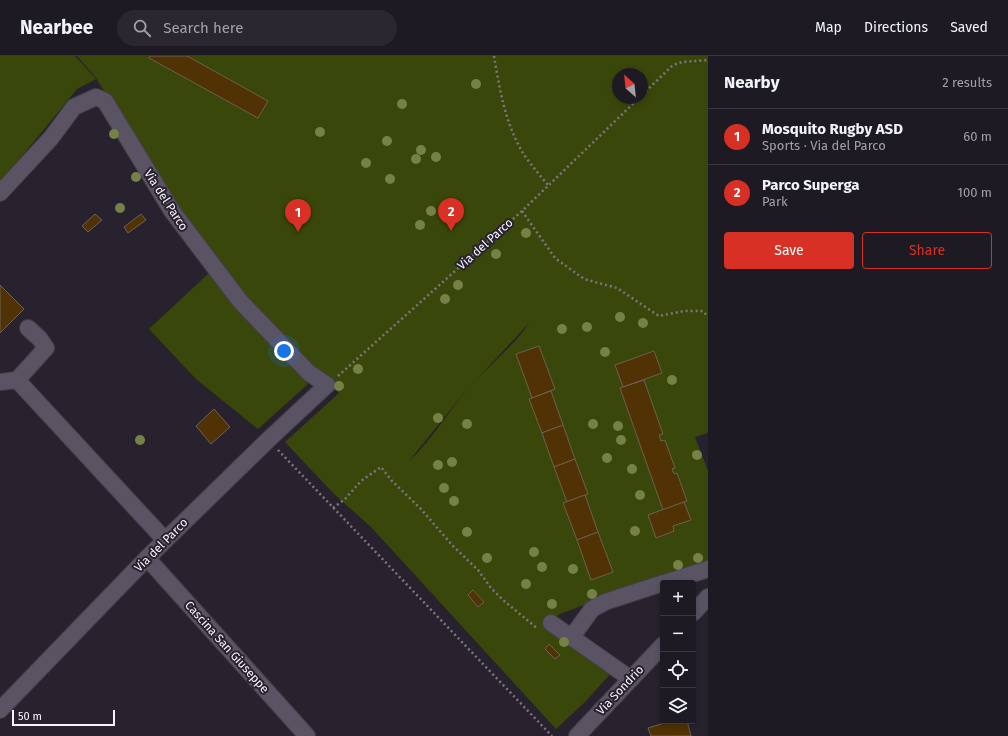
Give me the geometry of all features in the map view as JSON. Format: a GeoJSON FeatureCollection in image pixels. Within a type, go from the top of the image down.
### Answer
{"type":"FeatureCollection","features":[{"type":"Feature","properties":{"kind":"street","name":"Via del Parco"},"geometry":{"type":"LineString","coordinates":[[0,193],[51,138],[74,107],[96,97],[105,101],[172,211],[240,301],[309,373],[327,385],[165,540],[0,710]]}},
{"type":"Feature","properties":{"kind":"street"},"geometry":{"type":"LineString","coordinates":[[0,382],[16,380],[46,348],[40,339],[28,328]]}},
{"type":"Feature","properties":{"kind":"street"},"geometry":{"type":"LineString","coordinates":[[16,380],[165,540]]}},
{"type":"Feature","properties":{"kind":"street","name":"Cascina San Giuseppe"},"geometry":{"type":"LineString","coordinates":[[147,558],[307,736]]}},
{"type":"Feature","properties":{"kind":"street"},"geometry":{"type":"LineString","coordinates":[[673,580],[708,569]]}},
{"type":"Feature","properties":{"kind":"street"},"geometry":{"type":"LineString","coordinates":[[571,638],[592,609],[605,602],[660,584]]}},
{"type":"Feature","properties":{"kind":"street"},"geometry":{"type":"LineString","coordinates":[[696,610],[708,597]]}},
{"type":"Feature","properties":{"kind":"street"},"geometry":{"type":"LineString","coordinates":[[546,628],[571,638],[631,679]]}},
{"type":"Feature","properties":{"kind":"street","name":"Via Sondrio"},"geometry":{"type":"LineString","coordinates":[[577,736],[660,648]]}},
{"type":"Feature","properties":{"kind":"path"},"geometry":{"type":"LineString","coordinates":[[494,56],[500,90],[512,128],[526,158],[548,185]]}},
{"type":"Feature","properties":{"kind":"path"},"geometry":{"type":"LineString","coordinates":[[648,89],[673,65],[682,62],[708,60]]}},
{"type":"Feature","properties":{"kind":"path","name":"Via del Parco"},"geometry":{"type":"LineString","coordinates":[[327,385],[522,210],[633,104]]}},
{"type":"Feature","properties":{"kind":"path"},"geometry":{"type":"LineString","coordinates":[[522,210],[555,258],[584,279],[617,288],[659,316],[684,311],[703,311],[708,317]]}},
{"type":"Feature","properties":{"kind":"path"},"geometry":{"type":"LineString","coordinates":[[268,440],[552,736]]}},
{"type":"Feature","properties":{"kind":"path"},"geometry":{"type":"LineString","coordinates":[[333,508],[345,500],[361,481],[381,467],[392,481],[420,508],[453,546],[478,570],[491,588],[503,600],[546,628]]}},
{"type":"Feature","properties":{"kind":"green space"},"geometry":{"type":"Polygon","coordinates":[[[0,56],[75,56],[96,79],[77,89],[0,183],[0,56]]]}},
{"type":"Feature","properties":{"kind":"green space"},"geometry":{"type":"Polygon","coordinates":[[[77,56],[708,56],[708,433],[695,437],[708,471],[708,561],[642,583],[560,614],[544,626],[611,673],[586,701],[556,729],[371,527],[334,494],[285,442],[339,393],[302,357],[245,297],[172,201],[96,78],[77,56]],[[530,322],[476,380],[514,342],[530,322]],[[466,390],[409,461],[417,454],[466,390]]]}},
{"type":"Feature","properties":{"kind":"green space"},"geometry":{"type":"Polygon","coordinates":[[[209,273],[308,384],[258,429],[196,379],[149,329],[209,273]]]}},
{"type":"Feature","properties":{"kind":"building"},"geometry":{"type":"Polygon","coordinates":[[[150,56],[187,56],[268,101],[258,118],[149,58],[150,56]]]}},
{"type":"Feature","properties":{"kind":"building"},"geometry":{"type":"Polygon","coordinates":[[[95,214],[102,220],[88,232],[82,226],[95,214]]]}},
{"type":"Feature","properties":{"kind":"building"},"geometry":{"type":"Polygon","coordinates":[[[141,214],[146,220],[128,233],[124,227],[141,214]]]}},
{"type":"Feature","properties":{"kind":"building"},"geometry":{"type":"Polygon","coordinates":[[[0,285],[24,309],[0,333],[0,285]]]}},
{"type":"Feature","properties":{"kind":"building"},"geometry":{"type":"Polygon","coordinates":[[[539,346],[555,389],[532,398],[516,354],[539,346]]]}},
{"type":"Feature","properties":{"kind":"building"},"geometry":{"type":"Polygon","coordinates":[[[654,351],[662,373],[623,387],[615,365],[654,351]]]}},
{"type":"Feature","properties":{"kind":"building"},"geometry":{"type":"Polygon","coordinates":[[[644,380],[663,434],[659,435],[661,441],[665,440],[675,468],[672,469],[674,474],[677,473],[687,501],[663,510],[620,388],[644,380]]]}},
{"type":"Feature","properties":{"kind":"building"},"geometry":{"type":"Polygon","coordinates":[[[551,391],[563,425],[542,433],[529,399],[551,391]]]}},
{"type":"Feature","properties":{"kind":"building"},"geometry":{"type":"Polygon","coordinates":[[[214,409],[230,427],[211,444],[196,426],[214,409]]]}},
{"type":"Feature","properties":{"kind":"building"},"geometry":{"type":"Polygon","coordinates":[[[563,425],[575,459],[554,467],[542,433],[563,425]]]}},
{"type":"Feature","properties":{"kind":"building"},"geometry":{"type":"Polygon","coordinates":[[[575,459],[588,494],[567,502],[554,467],[575,459]]]}},
{"type":"Feature","properties":{"kind":"building"},"geometry":{"type":"Polygon","coordinates":[[[585,495],[598,532],[577,540],[563,503],[585,495]]]}},
{"type":"Feature","properties":{"kind":"building"},"geometry":{"type":"Polygon","coordinates":[[[684,502],[691,520],[673,526],[674,531],[656,538],[648,515],[684,502]]]}},
{"type":"Feature","properties":{"kind":"building"},"geometry":{"type":"Polygon","coordinates":[[[598,532],[613,572],[591,580],[577,540],[598,532]]]}},
{"type":"Feature","properties":{"kind":"building"},"geometry":{"type":"Polygon","coordinates":[[[473,590],[484,602],[478,607],[468,595],[473,590]]]}},
{"type":"Feature","properties":{"kind":"building"},"geometry":{"type":"Polygon","coordinates":[[[549,644],[560,655],[555,659],[545,649],[549,644]]]}},
{"type":"Feature","properties":{"kind":"building"},"geometry":{"type":"Polygon","coordinates":[[[661,724],[688,724],[691,736],[651,736],[648,728],[661,724]]]}},
{"type":"Feature","properties":{"kind":"place","name":"Parco Superga"},"geometry":{"type":"Point","coordinates":[451,231]}},
{"type":"Feature","properties":{"kind":"place","name":"Mosquito Rugby ASD"},"geometry":{"type":"Point","coordinates":[298,232]}}]}
